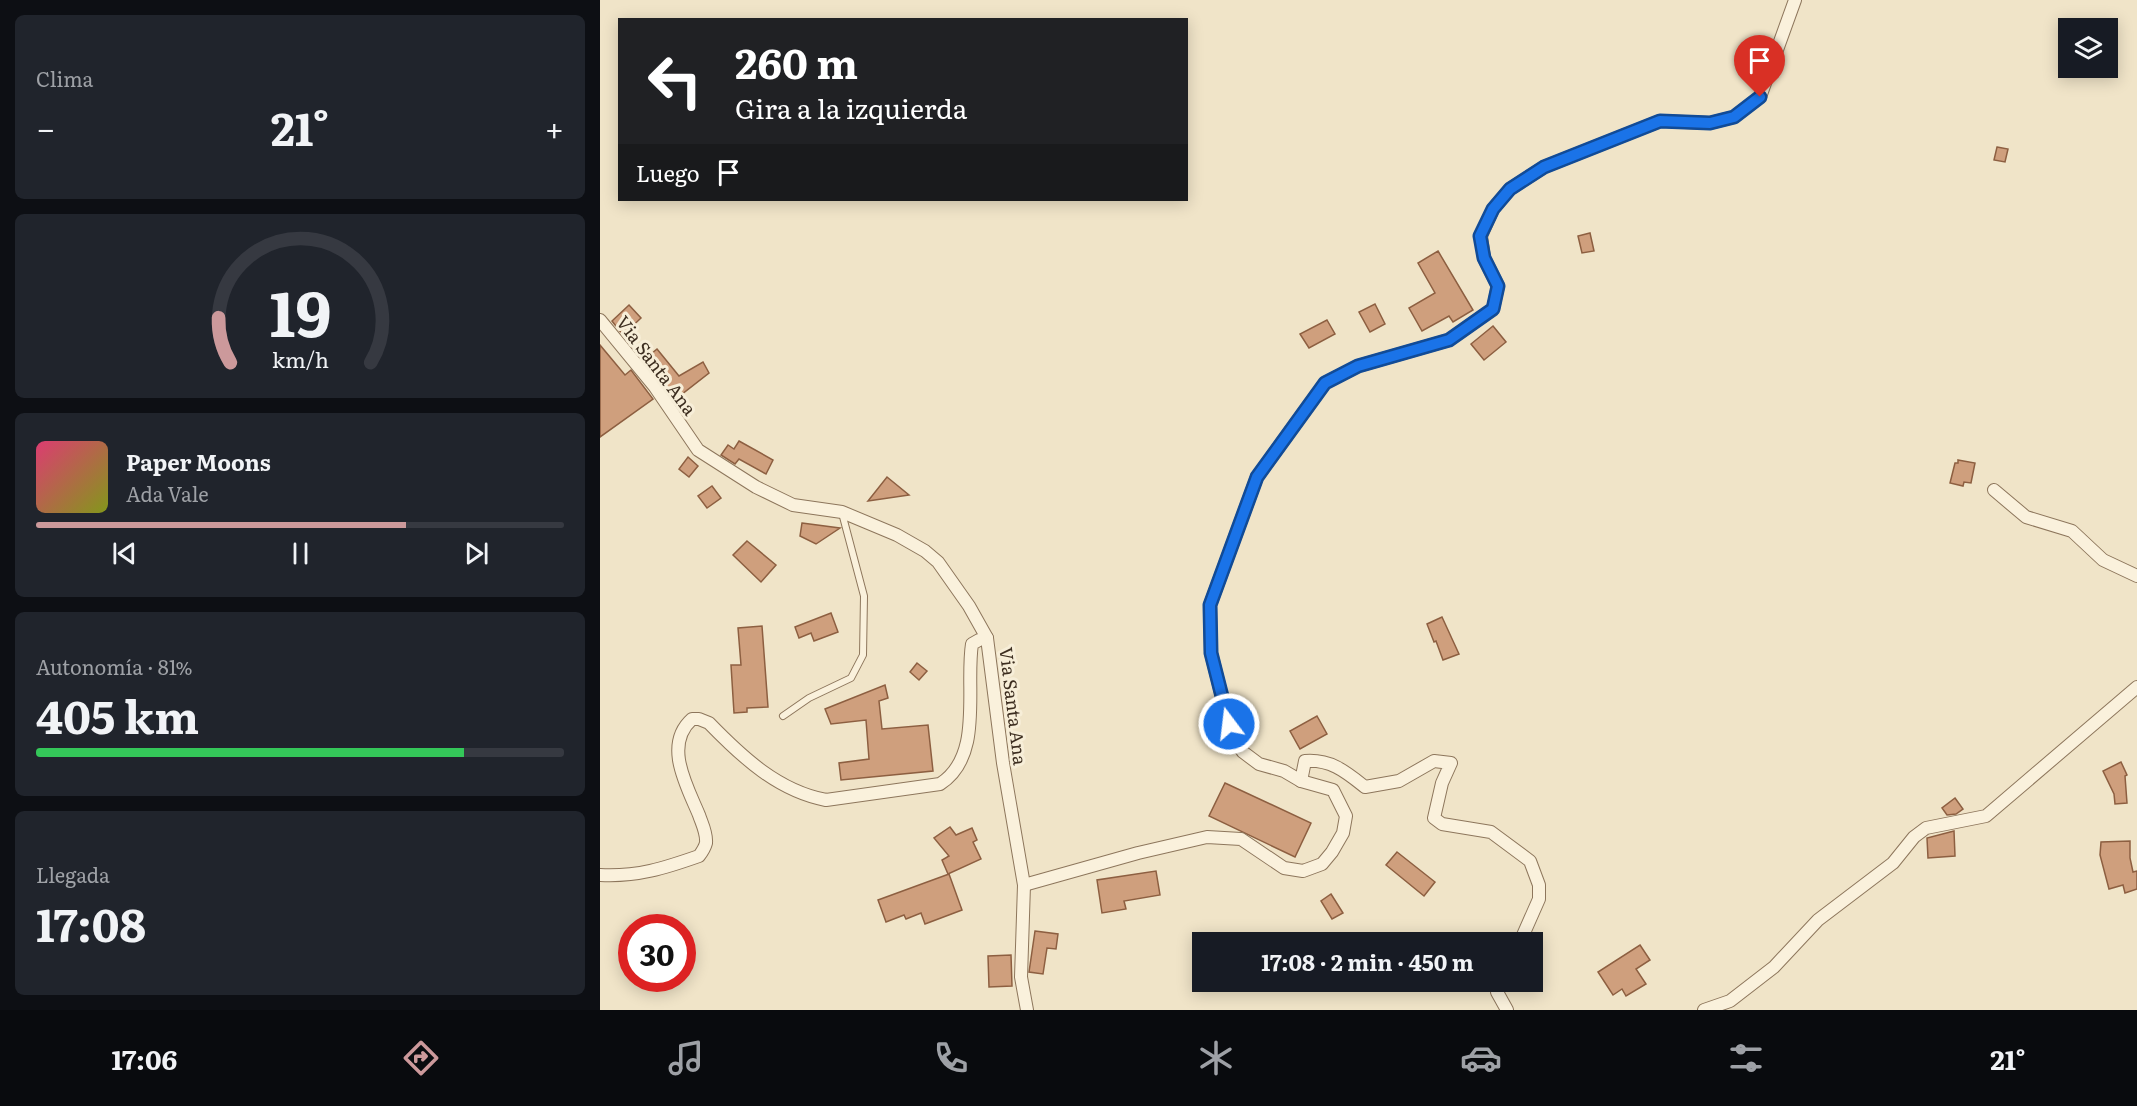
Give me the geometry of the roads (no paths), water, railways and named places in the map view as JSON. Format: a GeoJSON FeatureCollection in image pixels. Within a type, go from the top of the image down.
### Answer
{"type":"FeatureCollection","features":[{"type":"Feature","properties":{"kind":"street"},"geometry":{"type":"LineString","coordinates":[[1024,885],[1138,853],[1207,837],[1241,839],[1284,868],[1303,871],[1322,864],[1332,852],[1342,833],[1346,816],[1332,790],[1301,781],[1284,771],[1259,764],[1243,752],[1233,737],[1211,653],[1210,605],[1257,477],[1325,383],[1358,366],[1449,340],[1493,309],[1498,286],[1484,258],[1480,236],[1493,209],[1510,189],[1544,167],[1660,121],[1710,123],[1734,117],[1760,97],[1795,0]]}},
{"type":"Feature","properties":{"kind":"street","name":"Via Santa Ana"},"geometry":{"type":"LineString","coordinates":[[600,320],[655,387],[698,450],[756,487],[793,505],[842,512],[897,535],[925,551],[938,562],[969,606],[987,638],[1003,763],[1024,885],[1021,977],[1027,1010]]}},
{"type":"Feature","properties":{"kind":"street"},"geometry":{"type":"LineString","coordinates":[[1994,490],[2026,517],[2072,531],[2103,560],[2137,576]]}},
{"type":"Feature","properties":{"kind":"street"},"geometry":{"type":"LineString","coordinates":[[600,875],[616,876],[654,871],[699,855],[703,850],[706,844],[705,830],[684,777],[677,750],[678,736],[692,719],[708,723],[756,768],[814,798],[826,800],[940,784],[951,777],[958,766],[969,736],[972,644],[979,639],[987,638]]}},
{"type":"Feature","properties":{"kind":"street"},"geometry":{"type":"LineString","coordinates":[[1704,1010],[1730,1001],[1774,967],[1818,920],[1893,863],[1914,837],[1926,828],[1986,816],[2137,687]]}},
{"type":"Feature","properties":{"kind":"street"},"geometry":{"type":"LineString","coordinates":[[1301,781],[1305,761],[1320,760],[1342,768],[1365,787],[1399,781],[1434,761],[1451,763],[1442,783],[1434,818],[1442,824],[1491,832],[1530,861],[1539,885],[1539,899],[1524,932]]}},
{"type":"Feature","properties":{"kind":"street"},"geometry":{"type":"LineString","coordinates":[[1497,992],[1507,1010]]}},
{"type":"Feature","properties":{"kind":"lane"},"geometry":{"type":"LineString","coordinates":[[783,716],[809,698],[851,678],[863,655],[864,596],[842,512]]}}]}
